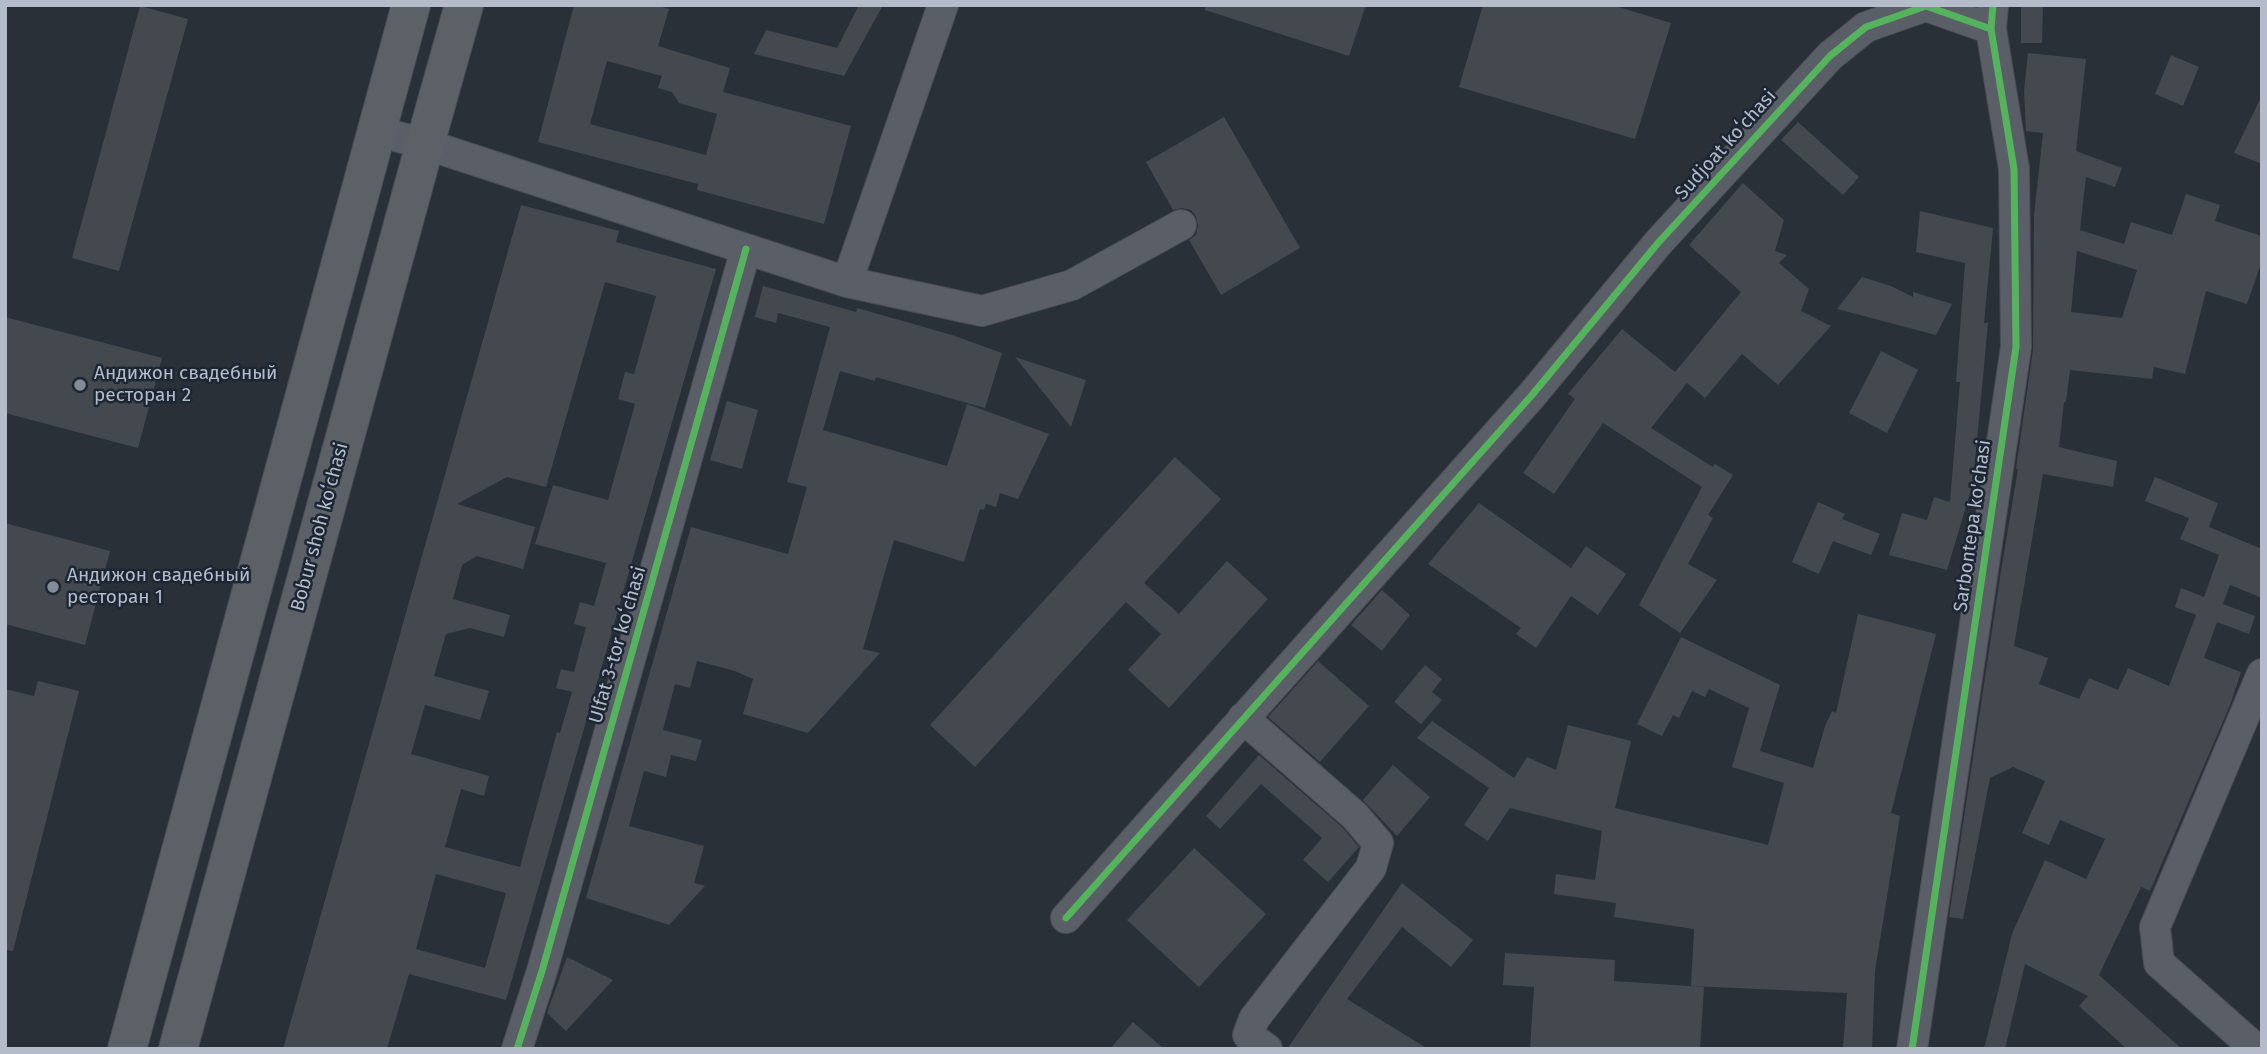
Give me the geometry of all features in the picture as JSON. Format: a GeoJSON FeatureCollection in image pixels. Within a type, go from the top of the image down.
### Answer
{"type":"FeatureCollection","features":[{"type":"Feature","properties":{"kind":"main road"},"geometry":{"type":"LineString","coordinates":[[127,1049],[411,5]]}},
{"type":"Feature","properties":{"kind":"main road","name":"Bobur shoh koʻchasi"},"geometry":{"type":"LineString","coordinates":[[178,1049],[464,5]]}},
{"type":"Feature","properties":{"kind":"street"},"geometry":{"type":"LineString","coordinates":[[847,282],[943,5]]}},
{"type":"Feature","properties":{"kind":"street","name":"Sudjoat koʻchasi"},"geometry":{"type":"LineString","coordinates":[[1066,918],[1532,395],[1658,243],[1829,56],[1866,27],[1926,6],[1992,17]]}},
{"type":"Feature","properties":{"kind":"street","name":"Sarbontepa ko'chasi"},"geometry":{"type":"LineString","coordinates":[[1912,1049],[2016,347],[2014,169],[1992,17]]}},
{"type":"Feature","properties":{"kind":"street"},"geometry":{"type":"LineString","coordinates":[[376,131],[425,144],[847,282],[982,311],[1072,285],[1181,226]]}},
{"type":"Feature","properties":{"kind":"street","name":"Ulfat 3-tor koʻchasi"},"geometry":{"type":"LineString","coordinates":[[517,1049],[542,971],[746,249]]}},
{"type":"Feature","properties":{"kind":"street"},"geometry":{"type":"LineString","coordinates":[[2256,1049],[2160,963],[2155,927],[2260,683]]}},
{"type":"Feature","properties":{"kind":"street"},"geometry":{"type":"LineString","coordinates":[[1242,718],[1355,816],[1378,844],[1371,867],[1254,1019],[1248,1035],[1267,1049]]}},
{"type":"Feature","properties":{"kind":"building"},"geometry":{"type":"Polygon","coordinates":[[[574,5],[656,5],[669,9],[658,46],[730,68],[723,92],[851,126],[824,224],[697,190],[698,184],[538,142],[574,5]],[[607,61],[590,124],[706,155],[717,114],[679,103],[672,92],[658,88],[662,76],[607,61]]]}},
{"type":"Feature","properties":{"kind":"building"},"geometry":{"type":"Polygon","coordinates":[[[859,5],[883,5],[844,76],[754,54],[766,30],[837,48],[859,5]]]}},
{"type":"Feature","properties":{"kind":"building"},"geometry":{"type":"Polygon","coordinates":[[[1205,5],[1366,5],[1349,56],[1205,10],[1205,5]]]}},
{"type":"Feature","properties":{"kind":"building"},"geometry":{"type":"Polygon","coordinates":[[[1483,5],[1612,5],[1671,23],[1635,139],[1459,87],[1483,5]]]}},
{"type":"Feature","properties":{"kind":"building"},"geometry":{"type":"Polygon","coordinates":[[[2021,5],[2043,5],[2042,43],[2021,43],[2021,5]]]}},
{"type":"Feature","properties":{"kind":"building"},"geometry":{"type":"Polygon","coordinates":[[[140,6],[188,19],[119,271],[72,258],[140,6]]]}},
{"type":"Feature","properties":{"kind":"building"},"geometry":{"type":"Polygon","coordinates":[[[2028,53],[2086,59],[2076,151],[2122,168],[2115,187],[2086,177],[2080,230],[2124,244],[2131,222],[2172,235],[2186,194],[2220,205],[2215,221],[2262,236],[2262,261],[2247,304],[2206,291],[2185,374],[2154,367],[2152,379],[2070,370],[2059,447],[2117,461],[2113,487],[2043,474],[2014,646],[2048,658],[2039,684],[2079,699],[2089,678],[2118,690],[2128,668],[2169,686],[2196,615],[2175,607],[2181,588],[2204,597],[2219,555],[2180,539],[2189,518],[2145,501],[2155,477],[2218,503],[2209,527],[2262,549],[2262,598],[2230,585],[2223,604],[2255,616],[2249,634],[2217,622],[2204,658],[2241,672],[2230,705],[2150,891],[2141,887],[2099,975],[2182,1049],[2127,1049],[2079,1006],[2088,996],[2025,964],[2005,1049],[1984,1049],[2012,934],[2045,860],[2086,879],[2105,839],[2060,820],[2049,845],[2022,833],[2045,781],[2013,767],[1990,778],[1963,919],[1949,917],[2018,469],[2033,350],[2034,215],[2043,133],[2026,131],[2024,91],[2028,53]],[[2077,251],[2071,312],[2122,318],[2137,270],[2077,251]]]}},
{"type":"Feature","properties":{"kind":"building"},"geometry":{"type":"Polygon","coordinates":[[[2171,55],[2199,67],[2183,106],[2155,94],[2171,55]]]}},
{"type":"Feature","properties":{"kind":"building"},"geometry":{"type":"Polygon","coordinates":[[[2262,95],[2262,164],[2234,153],[2262,95]]]}},
{"type":"Feature","properties":{"kind":"building"},"geometry":{"type":"Polygon","coordinates":[[[1224,117],[1300,248],[1221,295],[1189,240],[1196,235],[1196,216],[1191,210],[1173,210],[1146,162],[1224,117]]]}},
{"type":"Feature","properties":{"kind":"building"},"geometry":{"type":"Polygon","coordinates":[[[1798,122],[1859,177],[1843,195],[1781,140],[1798,122]]]}},
{"type":"Feature","properties":{"kind":"building"},"geometry":{"type":"Polygon","coordinates":[[[1743,183],[1784,220],[1775,251],[1787,255],[1779,263],[1809,289],[1801,311],[1831,326],[1778,385],[1742,354],[1705,398],[1687,383],[1651,428],[1713,467],[1715,464],[1733,475],[1708,515],[1713,518],[1688,564],[1717,580],[1680,633],[1639,605],[1702,487],[1603,423],[1554,494],[1523,473],[1575,399],[1568,394],[1622,329],[1675,372],[1741,292],[1689,245],[1743,183]]]}},
{"type":"Feature","properties":{"kind":"building"},"geometry":{"type":"Polygon","coordinates":[[[521,205],[619,231],[616,242],[716,269],[506,1000],[409,974],[387,1049],[283,1049],[521,205]],[[605,282],[546,487],[507,477],[457,504],[535,527],[523,569],[477,556],[462,565],[453,599],[510,615],[504,637],[470,628],[446,634],[434,676],[489,691],[480,720],[425,705],[411,754],[489,776],[484,796],[461,789],[445,847],[520,867],[557,732],[560,733],[572,692],[556,688],[561,669],[574,672],[586,627],[574,624],[580,602],[594,606],[606,563],[535,544],[553,485],[608,500],[635,404],[618,399],[625,372],[634,374],[656,296],[605,282]],[[436,874],[416,949],[485,968],[506,893],[436,874]]]}},
{"type":"Feature","properties":{"kind":"building"},"geometry":{"type":"Polygon","coordinates":[[[1920,211],[1993,228],[1984,323],[1988,323],[1973,483],[1947,570],[1889,555],[1902,513],[1927,520],[1934,497],[1950,502],[1960,382],[1956,382],[1965,263],[1916,252],[1920,211]]]}},
{"type":"Feature","properties":{"kind":"building"},"geometry":{"type":"Polygon","coordinates":[[[1862,277],[1891,286],[1913,297],[1913,292],[1952,304],[1936,335],[1837,309],[1862,277]]]}},
{"type":"Feature","properties":{"kind":"building"},"geometry":{"type":"Polygon","coordinates":[[[763,286],[856,312],[857,308],[952,335],[1002,353],[985,408],[876,377],[875,381],[840,371],[823,430],[947,466],[967,404],[1049,434],[1018,499],[1000,493],[996,507],[986,504],[984,510],[980,509],[964,562],[894,540],[863,649],[880,653],[808,733],[743,714],[753,679],[735,671],[697,661],[690,688],[675,684],[663,730],[702,740],[696,761],[671,755],[666,777],[644,771],[629,826],[704,846],[694,883],[705,886],[669,925],[586,898],[691,527],[788,554],[807,487],[787,482],[830,327],[778,313],[776,323],[755,317],[763,286]]]}},
{"type":"Feature","properties":{"kind":"building","name":"Андижон свадебный ресторан 2"},"geometry":{"type":"Polygon","coordinates":[[[5,317],[162,358],[138,448],[5,413],[5,317]]]}},
{"type":"Feature","properties":{"kind":"building"},"geometry":{"type":"Polygon","coordinates":[[[1881,351],[1918,370],[1887,433],[1849,413],[1881,351]]]}},
{"type":"Feature","properties":{"kind":"building"},"geometry":{"type":"Polygon","coordinates":[[[1015,357],[1086,380],[1071,427],[1015,357]]]}},
{"type":"Feature","properties":{"kind":"building"},"geometry":{"type":"Polygon","coordinates":[[[727,401],[758,410],[742,469],[710,460],[727,401]]]}},
{"type":"Feature","properties":{"kind":"building"},"geometry":{"type":"Polygon","coordinates":[[[1175,457],[1221,499],[1144,583],[1179,614],[1227,561],[1268,599],[1169,708],[1128,670],[1161,634],[1126,602],[975,767],[930,725],[1175,457]]]}},
{"type":"Feature","properties":{"kind":"building"},"geometry":{"type":"Polygon","coordinates":[[[1818,502],[1845,514],[1842,519],[1880,534],[1871,555],[1833,541],[1819,574],[1792,562],[1818,502]]]}},
{"type":"Feature","properties":{"kind":"building"},"geometry":{"type":"Polygon","coordinates":[[[1479,503],[1571,568],[1586,546],[1626,574],[1598,615],[1571,596],[1536,648],[1516,634],[1521,628],[1428,564],[1479,503]]]}},
{"type":"Feature","properties":{"kind":"building","name":"Андижон свадебный ресторан 1"},"geometry":{"type":"Polygon","coordinates":[[[5,523],[110,551],[85,645],[5,624],[5,523]]]}},
{"type":"Feature","properties":{"kind":"building"},"geometry":{"type":"Polygon","coordinates":[[[1382,590],[1410,615],[1382,651],[1351,625],[1382,590]]]}},
{"type":"Feature","properties":{"kind":"building"},"geometry":{"type":"Polygon","coordinates":[[[1858,614],[1936,634],[1891,813],[1900,816],[1875,971],[1872,1049],[1843,1049],[1847,993],[1691,986],[1694,929],[1614,917],[1616,903],[1554,894],[1556,874],[1595,880],[1602,831],[1510,808],[1488,841],[1464,825],[1489,788],[1417,738],[1432,721],[1514,778],[1527,757],[1556,770],[1568,725],[1631,741],[1615,808],[1768,845],[1784,783],[1732,767],[1749,708],[1709,689],[1705,697],[1692,691],[1679,718],[1673,715],[1662,736],[1637,724],[1681,637],[1780,685],[1760,751],[1813,768],[1825,726],[1832,711],[1836,713],[1858,614]]]}},
{"type":"Feature","properties":{"kind":"building"},"geometry":{"type":"Polygon","coordinates":[[[1318,661],[1369,706],[1320,762],[1268,717],[1318,661]]]}},
{"type":"Feature","properties":{"kind":"building"},"geometry":{"type":"Polygon","coordinates":[[[1425,665],[1442,679],[1432,692],[1442,700],[1421,724],[1394,702],[1425,665]]]}},
{"type":"Feature","properties":{"kind":"building"},"geometry":{"type":"Polygon","coordinates":[[[38,681],[79,691],[13,951],[5,950],[5,689],[34,696],[38,681]]]}},
{"type":"Feature","properties":{"kind":"building"},"geometry":{"type":"Polygon","coordinates":[[[1259,755],[1343,828],[1359,847],[1328,882],[1303,860],[1322,838],[1261,784],[1220,829],[1206,816],[1259,755]]]}},
{"type":"Feature","properties":{"kind":"building"},"geometry":{"type":"Polygon","coordinates":[[[1393,765],[1430,797],[1397,836],[1363,800],[1393,765]]]}},
{"type":"Feature","properties":{"kind":"building"},"geometry":{"type":"Polygon","coordinates":[[[1194,848],[1266,914],[1199,987],[1127,920],[1194,848]]]}},
{"type":"Feature","properties":{"kind":"building"},"geometry":{"type":"Polygon","coordinates":[[[1402,883],[1473,940],[1451,967],[1402,927],[1347,999],[1428,1049],[1287,1049],[1402,883]]]}},
{"type":"Feature","properties":{"kind":"building"},"geometry":{"type":"Polygon","coordinates":[[[1505,953],[1615,960],[1614,981],[1704,987],[1700,1049],[1530,1049],[1534,987],[1503,985],[1505,953]]]}},
{"type":"Feature","properties":{"kind":"building"},"geometry":{"type":"Polygon","coordinates":[[[567,957],[613,980],[566,1031],[547,1013],[567,957]]]}},
{"type":"Feature","properties":{"kind":"building"},"geometry":{"type":"Polygon","coordinates":[[[1133,1022],[1164,1049],[1110,1049],[1133,1022]]]}},
{"type":"Feature","properties":{"kind":"cycle path"},"geometry":{"type":"LineString","coordinates":[[1912,1049],[2016,347],[2014,169],[1991,29],[1993,5]]}},
{"type":"Feature","properties":{"kind":"cycle path"},"geometry":{"type":"LineString","coordinates":[[1066,918],[1532,395],[1658,243],[1830,56],[1866,27],[1926,6],[1991,29]]}},
{"type":"Feature","properties":{"kind":"cycle path"},"geometry":{"type":"LineString","coordinates":[[517,1049],[542,971],[746,249]]}},
{"type":"Feature","properties":{"kind":"place","name":"Андижон свадебный ресторан 2"},"geometry":{"type":"Point","coordinates":[80,385]}},
{"type":"Feature","properties":{"kind":"place","name":"Андижон свадебный ресторан 1"},"geometry":{"type":"Point","coordinates":[53,587]}}]}
